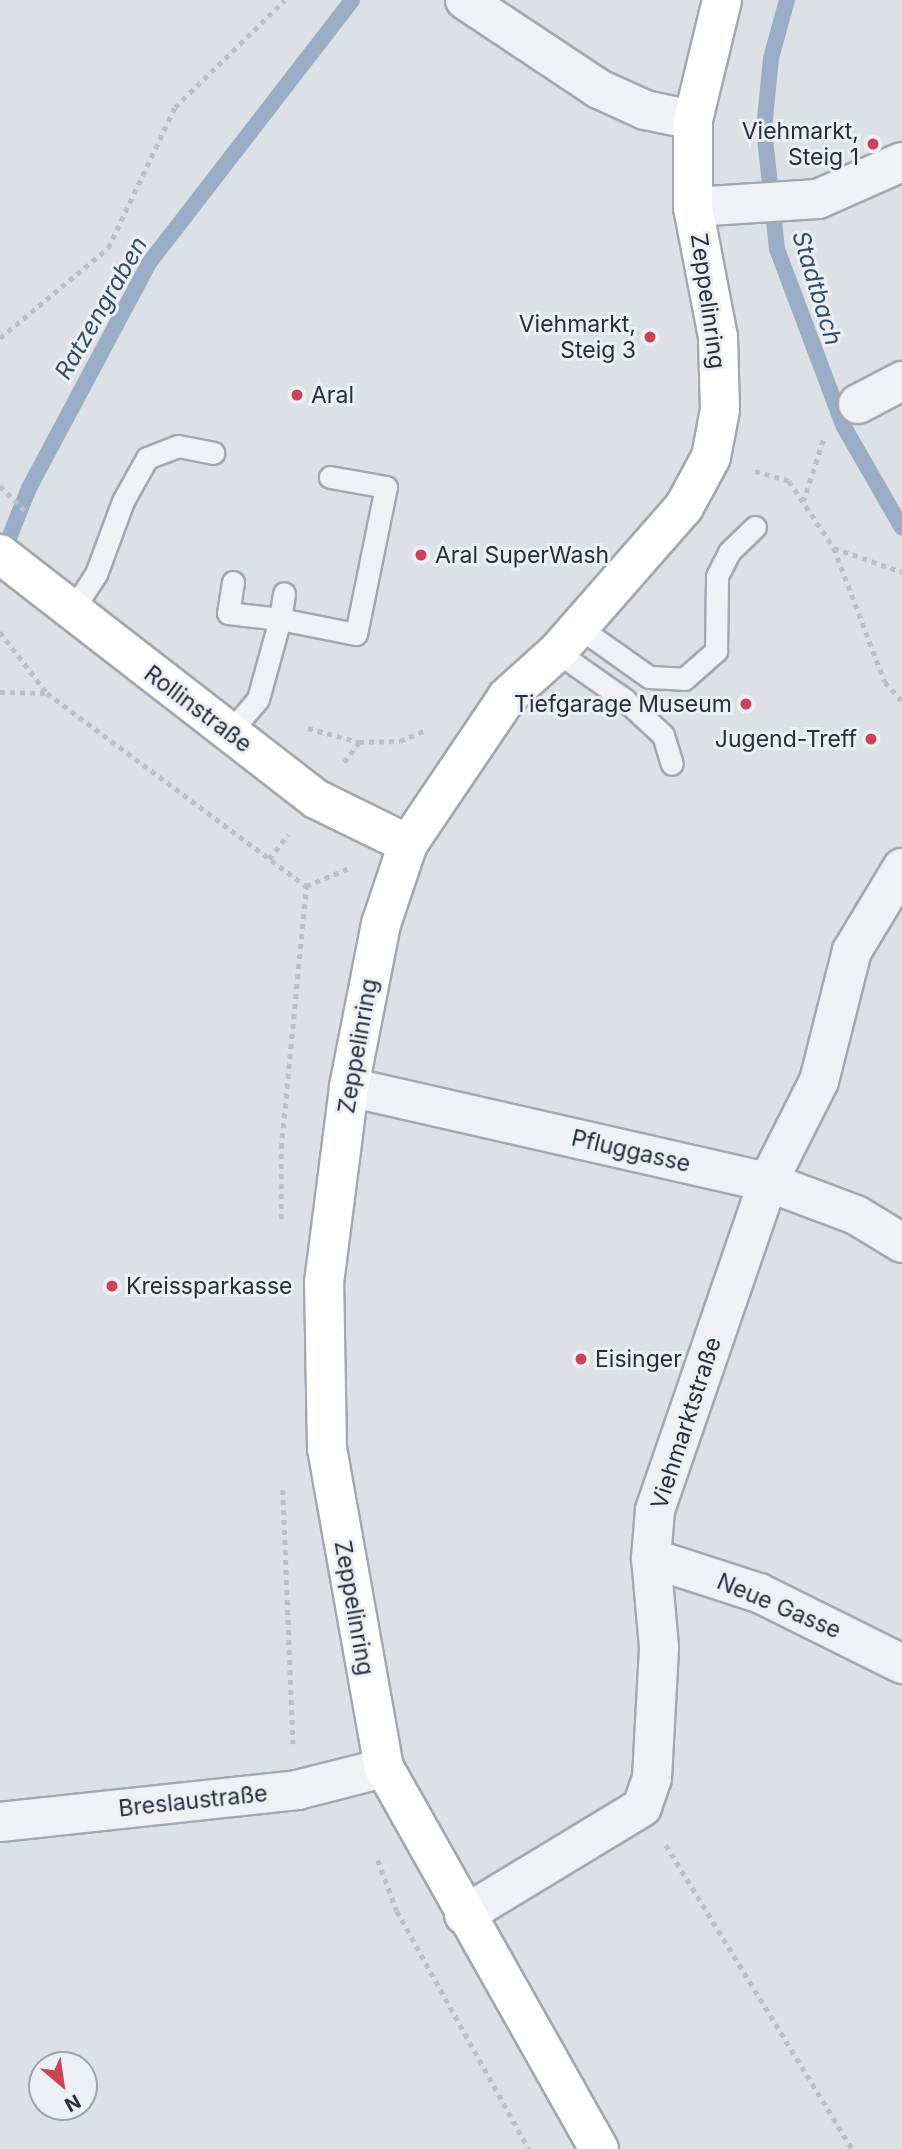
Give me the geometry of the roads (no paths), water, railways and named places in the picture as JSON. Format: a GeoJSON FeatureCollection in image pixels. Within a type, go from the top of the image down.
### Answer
{"type":"FeatureCollection","features":[{"type":"Feature","properties":{"kind":"main road","name":"Zeppelinring"},"geometry":{"type":"LineString","coordinates":[[599,2149],[464,1915],[384,1768],[327,1449],[324,1283],[349,1087],[381,924],[408,844],[507,697],[567,639],[684,507],[711,457],[720,410],[718,337],[694,207],[693,120],[722,0]]}},
{"type":"Feature","properties":{"kind":"main road","name":"Rollinstraße"},"geometry":{"type":"LineString","coordinates":[[0,554],[32,582],[316,799],[408,844]]}},
{"type":"Feature","properties":{"kind":"street"},"geometry":{"type":"LineString","coordinates":[[471,4],[599,89],[645,110],[693,120]]}},
{"type":"Feature","properties":{"kind":"street"},"geometry":{"type":"LineString","coordinates":[[694,207],[818,199],[902,162]]}},
{"type":"Feature","properties":{"kind":"street"},"geometry":{"type":"LineString","coordinates":[[858,404],[902,381]]}},
{"type":"Feature","properties":{"kind":"street","name":"Viehmarktstraße"},"geometry":{"type":"LineString","coordinates":[[464,1915],[642,1807],[652,1778],[659,1647],[651,1558],[655,1510],[768,1182],[819,1081],[852,951],[902,868]]}},
{"type":"Feature","properties":{"kind":"street","name":"Pfluggasse"},"geometry":{"type":"LineString","coordinates":[[349,1087],[768,1182],[856,1215],[902,1243]]}},
{"type":"Feature","properties":{"kind":"street","name":"Neue Gasse"},"geometry":{"type":"LineString","coordinates":[[651,1558],[759,1593],[902,1664]]}},
{"type":"Feature","properties":{"kind":"street","name":"Breslaustraße"},"geometry":{"type":"LineString","coordinates":[[0,1822],[297,1790],[384,1768]]}},
{"type":"Feature","properties":{"kind":"lane"},"geometry":{"type":"LineString","coordinates":[[71,612],[96,574],[123,501],[147,458],[178,446],[214,453]]}},
{"type":"Feature","properties":{"kind":"lane"},"geometry":{"type":"LineString","coordinates":[[233,582],[228,613],[280,619],[356,634],[386,487],[330,477]]}},
{"type":"Feature","properties":{"kind":"lane"},"geometry":{"type":"LineString","coordinates":[[567,639],[649,677],[684,680],[716,651],[717,576],[729,552],[755,527]]}},
{"type":"Feature","properties":{"kind":"lane"},"geometry":{"type":"LineString","coordinates":[[230,732],[258,699],[280,619],[284,593]]}},
{"type":"Feature","properties":{"kind":"lane"},"geometry":{"type":"LineString","coordinates":[[567,639],[624,699],[663,735],[672,764]]}},
{"type":"Feature","properties":{"kind":"waterway","name":"Ratzengraben"},"geometry":{"type":"LineString","coordinates":[[1,558],[29,488],[149,263],[352,0]]}},
{"type":"Feature","properties":{"kind":"waterway","name":"Stadtbach"},"geometry":{"type":"LineString","coordinates":[[787,0],[771,58],[764,129],[777,249],[844,427],[902,528]]}},
{"type":"Feature","properties":{"kind":"place","name":"Viehmarkt, Steig 1"},"geometry":{"type":"Point","coordinates":[873,144]}},
{"type":"Feature","properties":{"kind":"place","name":"Viehmarkt, Steig 3"},"geometry":{"type":"Point","coordinates":[650,337]}},
{"type":"Feature","properties":{"kind":"place","name":"Aral"},"geometry":{"type":"Point","coordinates":[297,395]}},
{"type":"Feature","properties":{"kind":"place","name":"Aral SuperWash"},"geometry":{"type":"Point","coordinates":[421,555]}},
{"type":"Feature","properties":{"kind":"place","name":"Tiefgarage Museum"},"geometry":{"type":"Point","coordinates":[746,704]}},
{"type":"Feature","properties":{"kind":"place","name":"Jugend-Treff"},"geometry":{"type":"Point","coordinates":[871,739]}},
{"type":"Feature","properties":{"kind":"place","name":"Kreissparkasse"},"geometry":{"type":"Point","coordinates":[112,1286]}},
{"type":"Feature","properties":{"kind":"place","name":"Eisinger"},"geometry":{"type":"Point","coordinates":[581,1359]}}]}
